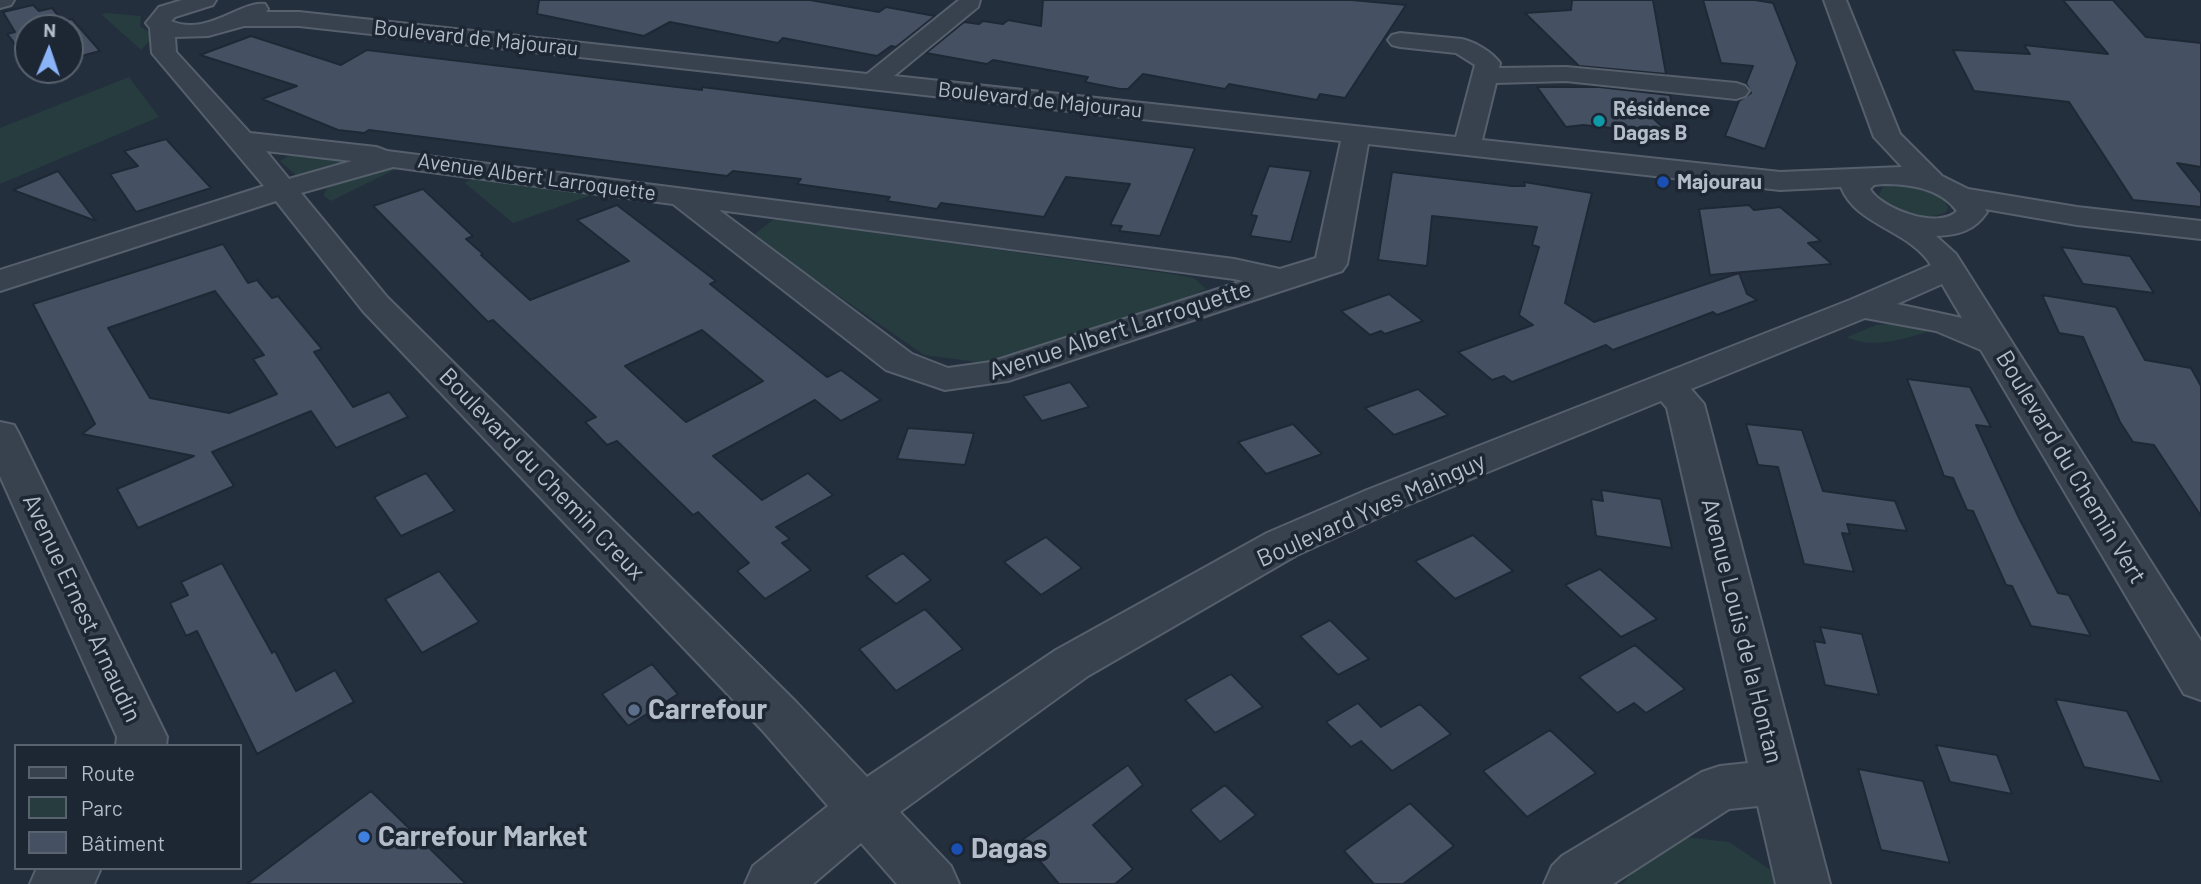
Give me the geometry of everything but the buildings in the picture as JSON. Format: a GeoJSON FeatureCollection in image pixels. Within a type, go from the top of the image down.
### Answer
{"type":"FeatureCollection","features":[{"type":"Feature","properties":{"kind":"street"},"geometry":{"type":"LineString","coordinates":[[1835,0],[1888,137],[1957,204],[2201,230]]}},
{"type":"Feature","properties":{"kind":"street"},"geometry":{"type":"LineString","coordinates":[[157,19],[199,1]]}},
{"type":"Feature","properties":{"kind":"street"},"geometry":{"type":"LineString","coordinates":[[872,82],[970,2]]}},
{"type":"Feature","properties":{"kind":"street","name":"Boulevard de Majourau"},"geometry":{"type":"LineString","coordinates":[[157,19],[201,30],[255,7],[299,19],[1780,181],[1907,177],[1957,204]]}},
{"type":"Feature","properties":{"kind":"street","name":"Boulevard du Chemin Creux"},"geometry":{"type":"LineString","coordinates":[[157,19],[281,190],[375,304],[779,716],[932,884]]}},
{"type":"Feature","properties":{"kind":"street"},"geometry":{"type":"LineString","coordinates":[[1400,40],[1461,46],[1488,63],[1467,147]]}},
{"type":"Feature","properties":{"kind":"street"},"geometry":{"type":"LineString","coordinates":[[1485,76],[1566,74],[1735,91]]}},
{"type":"Feature","properties":{"kind":"street","name":"Avenue Albert Larroquette"},"geometry":{"type":"LineString","coordinates":[[681,196],[899,362],[946,379],[995,373],[1331,264],[1356,135]]}},
{"type":"Feature","properties":{"kind":"street"},"geometry":{"type":"LineString","coordinates":[[1888,137],[1874,177],[1855,188],[1856,195],[1882,214],[1932,227],[1957,204]]}},
{"type":"Feature","properties":{"kind":"street","name":"Avenue Albert Larroquette"},"geometry":{"type":"LineString","coordinates":[[242,139],[1234,268],[1281,279]]}},
{"type":"Feature","properties":{"kind":"street","name":"Avenue Albert Larroquette"},"geometry":{"type":"LineString","coordinates":[[0,281],[281,190],[392,158]]}},
{"type":"Feature","properties":{"kind":"street","name":"Boulevard de Majourau"},"geometry":{"type":"LineString","coordinates":[[1780,181],[1882,214]]}},
{"type":"Feature","properties":{"kind":"street"},"geometry":{"type":"LineString","coordinates":[[1944,261],[1957,204]]}},
{"type":"Feature","properties":{"kind":"street","name":"Boulevard du Chemin Vert"},"geometry":{"type":"LineString","coordinates":[[1882,214],[1944,261],[2201,681]]}},
{"type":"Feature","properties":{"kind":"street","name":"Boulevard Yves Mainguy"},"geometry":{"type":"LineString","coordinates":[[772,884],[863,809],[1072,663],[1282,544],[1381,500],[1862,307],[1944,261]]}},
{"type":"Feature","properties":{"kind":"street"},"geometry":{"type":"LineString","coordinates":[[1862,307],[1945,323],[1996,344]]}},
{"type":"Feature","properties":{"kind":"street","name":"Avenue Louis de la Hontan"},"geometry":{"type":"LineString","coordinates":[[1666,386],[1685,404],[1803,884]]}},
{"type":"Feature","properties":{"kind":"street","name":"Avenue Ernest Arnaudin"},"geometry":{"type":"LineString","coordinates":[[0,434],[142,737],[141,744]]}},
{"type":"Feature","properties":{"kind":"street"},"geometry":{"type":"LineString","coordinates":[[1570,884],[1581,874],[1720,788],[1779,782]]}},
{"type":"Feature","properties":{"kind":"street"},"geometry":{"type":"LineString","coordinates":[[57,884],[72,870]]}},
{"type":"Feature","properties":{"kind":"green space"},"geometry":{"type":"Polygon","coordinates":[[[106,13],[141,16],[140,26],[154,36],[141,50],[102,15],[106,13]]]}},
{"type":"Feature","properties":{"kind":"green space"},"geometry":{"type":"Polygon","coordinates":[[[129,77],[159,117],[0,184],[0,128],[129,77]]]}},
{"type":"Feature","properties":{"kind":"green space"},"geometry":{"type":"Polygon","coordinates":[[[295,153],[348,159],[344,165],[299,178],[280,161],[295,153]]]}},
{"type":"Feature","properties":{"kind":"green space"},"geometry":{"type":"Polygon","coordinates":[[[388,165],[398,168],[331,201],[324,196],[333,183],[341,179],[388,165]]]}},
{"type":"Feature","properties":{"kind":"green space"},"geometry":{"type":"Polygon","coordinates":[[[480,174],[587,189],[592,195],[513,223],[465,183],[480,174]]]}},
{"type":"Feature","properties":{"kind":"green space"},"geometry":{"type":"Polygon","coordinates":[[[1883,187],[1915,187],[1931,192],[1948,207],[1946,212],[1920,216],[1900,211],[1879,195],[1883,187]]]}},
{"type":"Feature","properties":{"kind":"green space"},"geometry":{"type":"Polygon","coordinates":[[[774,219],[1172,274],[1194,278],[1206,289],[1180,301],[985,363],[924,355],[752,236],[774,219]]]}},
{"type":"Feature","properties":{"kind":"green space"},"geometry":{"type":"Polygon","coordinates":[[[1905,323],[1935,329],[1879,343],[1856,341],[1847,337],[1876,325],[1905,323]]]}},
{"type":"Feature","properties":{"kind":"green space"},"geometry":{"type":"Polygon","coordinates":[[[1685,837],[1729,842],[1775,873],[1778,884],[1622,884],[1635,870],[1685,837]]]}},
{"type":"Feature","properties":{"kind":"place","name":"Résidence Dagas B"},"geometry":{"type":"Point","coordinates":[1599,121]}},
{"type":"Feature","properties":{"kind":"place","name":"Majourau"},"geometry":{"type":"Point","coordinates":[1663,182]}},
{"type":"Feature","properties":{"kind":"place","name":"Carrefour"},"geometry":{"type":"Point","coordinates":[634,710]}},
{"type":"Feature","properties":{"kind":"place","name":"Carrefour Market"},"geometry":{"type":"Point","coordinates":[364,837]}},
{"type":"Feature","properties":{"kind":"place","name":"Dagas"},"geometry":{"type":"Point","coordinates":[957,849]}}]}
